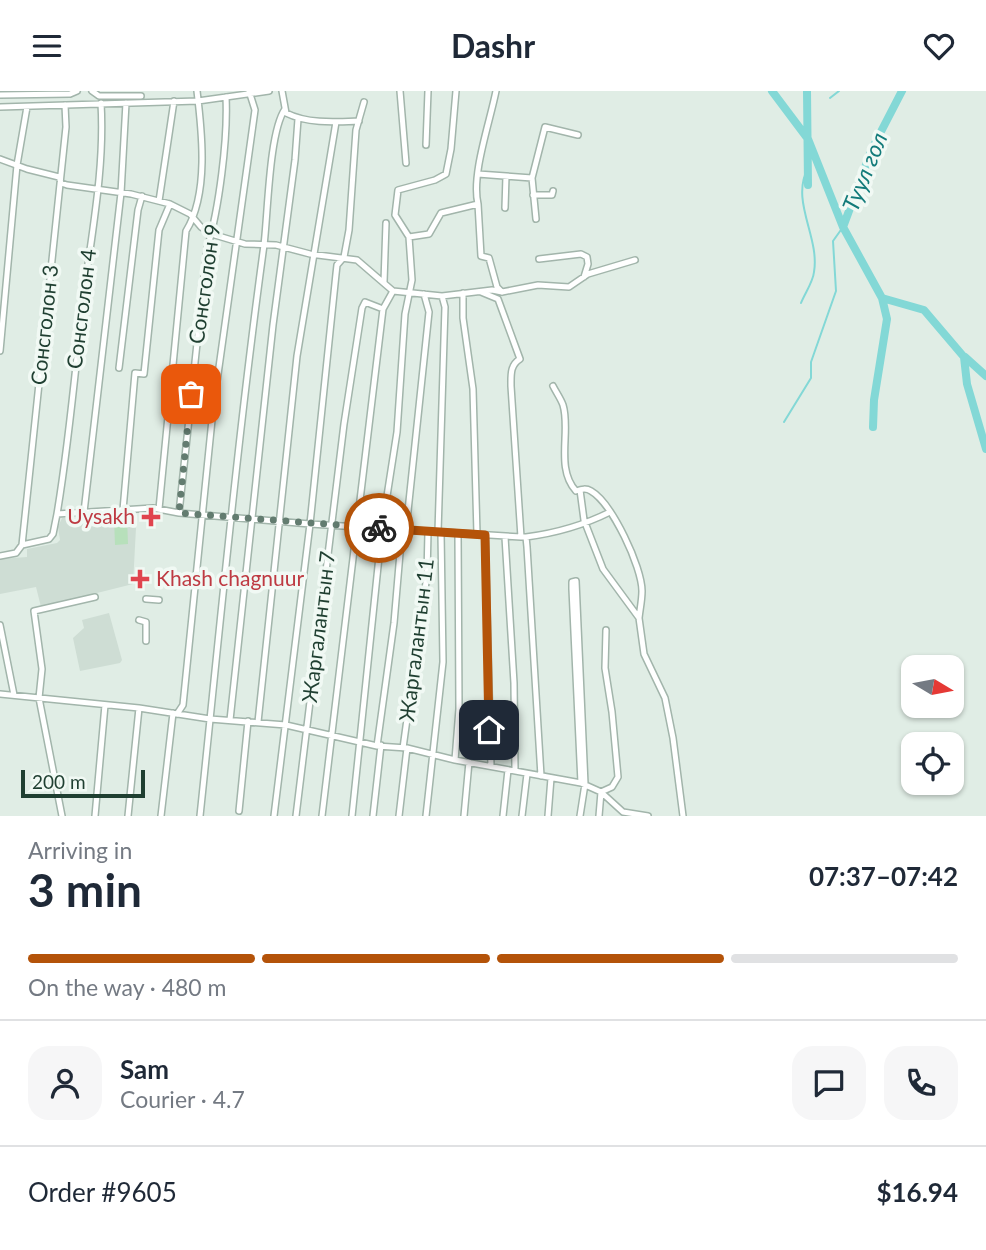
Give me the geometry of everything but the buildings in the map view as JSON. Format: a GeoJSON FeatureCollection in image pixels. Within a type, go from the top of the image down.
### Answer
{"type":"FeatureCollection","features":[{"type":"Feature","properties":{"kind":"street"},"geometry":{"type":"LineString","coordinates":[[0,95],[70,94],[77,91]]}},
{"type":"Feature","properties":{"kind":"street"},"geometry":{"type":"LineString","coordinates":[[92,91],[99,96],[141,96],[174,101],[198,101],[269,91]]}},
{"type":"Feature","properties":{"kind":"street"},"geometry":{"type":"LineString","coordinates":[[159,509],[186,230],[193,220],[199,193],[202,142],[197,91]]}},
{"type":"Feature","properties":{"kind":"street"},"geometry":{"type":"LineString","coordinates":[[282,91],[286,113],[298,119],[359,121]]}},
{"type":"Feature","properties":{"kind":"street"},"geometry":{"type":"LineString","coordinates":[[400,91],[406,163]]}},
{"type":"Feature","properties":{"kind":"street"},"geometry":{"type":"LineString","coordinates":[[426,145],[428,91]]}},
{"type":"Feature","properties":{"kind":"street"},"geometry":{"type":"LineString","coordinates":[[352,816],[382,528],[397,432],[405,314],[410,293],[409,237],[395,215],[398,190],[435,180],[446,174],[456,91]]}},
{"type":"Feature","properties":{"kind":"street"},"geometry":{"type":"LineString","coordinates":[[496,91],[475,193],[481,256],[489,258],[497,287],[502,292]]}},
{"type":"Feature","properties":{"kind":"street"},"geometry":{"type":"LineString","coordinates":[[161,816],[175,713],[183,705],[202,514],[228,299],[255,110],[249,92]]}},
{"type":"Feature","properties":{"kind":"street"},"geometry":{"type":"LineString","coordinates":[[0,107],[126,103],[141,96]]}},
{"type":"Feature","properties":{"kind":"street","name":"Сонсголон 9"},"geometry":{"type":"LineString","coordinates":[[179,513],[207,249],[212,233],[227,114],[226,97]]}},
{"type":"Feature","properties":{"kind":"street"},"geometry":{"type":"LineString","coordinates":[[159,201],[174,101]]}},
{"type":"Feature","properties":{"kind":"street"},"geometry":{"type":"LineString","coordinates":[[274,816],[310,524],[337,265],[344,257],[349,229],[356,130],[364,102]]}},
{"type":"Feature","properties":{"kind":"street","name":"Сонсголон 4"},"geometry":{"type":"LineString","coordinates":[[57,514],[65,467],[101,151],[101,103]]}},
{"type":"Feature","properties":{"kind":"street"},"geometry":{"type":"LineString","coordinates":[[84,512],[121,193],[126,103]]}},
{"type":"Feature","properties":{"kind":"street","name":"Сонсголон 3"},"geometry":{"type":"LineString","coordinates":[[22,545],[66,127],[65,106]]}},
{"type":"Feature","properties":{"kind":"street"},"geometry":{"type":"LineString","coordinates":[[0,351],[17,165],[27,107]]}},
{"type":"Feature","properties":{"kind":"street"},"geometry":{"type":"LineString","coordinates":[[200,816],[257,285],[279,117],[285,109]]}},
{"type":"Feature","properties":{"kind":"street"},"geometry":{"type":"LineString","coordinates":[[230,720],[298,119]]}},
{"type":"Feature","properties":{"kind":"street"},"geometry":{"type":"LineString","coordinates":[[258,722],[297,356],[336,122]]}},
{"type":"Feature","properties":{"kind":"street"},"geometry":{"type":"LineString","coordinates":[[536,219],[532,178],[545,127],[578,135]]}},
{"type":"Feature","properties":{"kind":"street"},"geometry":{"type":"LineString","coordinates":[[0,159],[60,177],[61,183],[67,185],[97,188],[170,204],[190,214],[193,220],[212,233],[237,241],[358,260],[393,291],[442,296],[492,290],[502,292],[538,285],[569,287],[584,277],[635,260]]}},
{"type":"Feature","properties":{"kind":"street"},"geometry":{"type":"LineString","coordinates":[[478,174],[532,178]]}},
{"type":"Feature","properties":{"kind":"street"},"geometry":{"type":"LineString","coordinates":[[505,208],[506,176]]}},
{"type":"Feature","properties":{"kind":"street"},"geometry":{"type":"LineString","coordinates":[[533,195],[552,195],[553,191]]}},
{"type":"Feature","properties":{"kind":"street"},"geometry":{"type":"LineString","coordinates":[[119,368],[138,210],[142,197]]}},
{"type":"Feature","properties":{"kind":"street"},"geometry":{"type":"LineString","coordinates":[[123,510],[135,373],[144,374],[159,230],[170,204]]}},
{"type":"Feature","properties":{"kind":"street"},"geometry":{"type":"LineString","coordinates":[[409,237],[429,234],[441,213],[478,204]]}},
{"type":"Feature","properties":{"kind":"street"},"geometry":{"type":"LineString","coordinates":[[384,282],[386,223]]}},
{"type":"Feature","properties":{"kind":"street"},"geometry":{"type":"LineString","coordinates":[[539,259],[581,254],[587,257],[588,264],[584,277]]}},
{"type":"Feature","properties":{"kind":"street"},"geometry":{"type":"LineString","coordinates":[[322,816],[383,309],[393,291]]}},
{"type":"Feature","properties":{"kind":"street"},"geometry":{"type":"LineString","coordinates":[[481,292],[498,299],[520,359],[512,368],[511,386],[541,776]]}},
{"type":"Feature","properties":{"kind":"street"},"geometry":{"type":"LineString","coordinates":[[463,293],[463,318],[473,389],[477,534]]}},
{"type":"Feature","properties":{"kind":"street"},"geometry":{"type":"LineString","coordinates":[[373,816],[429,312],[424,294]]}},
{"type":"Feature","properties":{"kind":"street"},"geometry":{"type":"LineString","coordinates":[[426,816],[443,662],[439,532],[445,317],[442,296]]}},
{"type":"Feature","properties":{"kind":"street","name":"Жаргалантын 7"},"geometry":{"type":"LineString","coordinates":[[296,816],[331,525],[362,308],[365,302],[383,309]]}},
{"type":"Feature","properties":{"kind":"street"},"geometry":{"type":"LineString","coordinates":[[553,386],[564,406],[564,459],[571,486],[576,491],[584,489],[594,492],[610,512],[621,528],[638,571],[642,590],[639,618],[643,654],[669,712],[683,816]]}},
{"type":"Feature","properties":{"kind":"street"},"geometry":{"type":"LineString","coordinates":[[580,490],[586,524],[603,569],[639,618]]}},
{"type":"Feature","properties":{"kind":"street"},"geometry":{"type":"LineString","coordinates":[[0,556],[16,553],[22,545],[49,539],[53,534],[57,514],[84,512],[159,509],[310,524],[505,537],[561,532],[610,512]]}},
{"type":"Feature","properties":{"kind":"street","name":"Жаргалантын 11"},"geometry":{"type":"LineString","coordinates":[[399,816],[427,575],[429,532]]}},
{"type":"Feature","properties":{"kind":"street"},"geometry":{"type":"LineString","coordinates":[[455,760],[459,709],[458,534]]}},
{"type":"Feature","properties":{"kind":"street"},"geometry":{"type":"LineString","coordinates":[[485,535],[491,766]]}},
{"type":"Feature","properties":{"kind":"street"},"geometry":{"type":"LineString","coordinates":[[503,816],[511,770],[514,683],[505,537]]}},
{"type":"Feature","properties":{"kind":"street"},"geometry":{"type":"LineString","coordinates":[[578,680],[576,581],[573,581],[583,784],[580,816]]}},
{"type":"Feature","properties":{"kind":"street"},"geometry":{"type":"LineString","coordinates":[[62,816],[39,698],[42,669],[34,611],[95,597]]}},
{"type":"Feature","properties":{"kind":"street"},"geometry":{"type":"LineString","coordinates":[[146,599],[159,600]]}},
{"type":"Feature","properties":{"kind":"street"},"geometry":{"type":"LineString","coordinates":[[139,619],[146,622],[146,641]]}},
{"type":"Feature","properties":{"kind":"street"},"geometry":{"type":"LineString","coordinates":[[0,625],[14,695]]}},
{"type":"Feature","properties":{"kind":"street"},"geometry":{"type":"LineString","coordinates":[[601,792],[612,787],[618,777],[605,668],[606,630]]}},
{"type":"Feature","properties":{"kind":"street"},"geometry":{"type":"LineString","coordinates":[[0,694],[139,708],[210,719],[286,725],[583,784],[601,792],[622,814],[648,816]]}},
{"type":"Feature","properties":{"kind":"street"},"geometry":{"type":"LineString","coordinates":[[95,816],[105,705]]}},
{"type":"Feature","properties":{"kind":"street"},"geometry":{"type":"LineString","coordinates":[[128,816],[139,708]]}},
{"type":"Feature","properties":{"kind":"street"},"geometry":{"type":"LineString","coordinates":[[239,811],[248,721]]}},
{"type":"Feature","properties":{"kind":"street"},"geometry":{"type":"LineString","coordinates":[[464,816],[469,762]]}},
{"type":"Feature","properties":{"kind":"street"},"geometry":{"type":"LineString","coordinates":[[522,816],[527,773]]}},
{"type":"Feature","properties":{"kind":"street"},"geometry":{"type":"LineString","coordinates":[[548,816],[551,778]]}},
{"type":"Feature","properties":{"kind":"street"},"geometry":{"type":"LineString","coordinates":[[598,816],[601,792]]}},
{"type":"Feature","properties":{"kind":"shaded area"},"geometry":{"type":"Polygon","coordinates":[[[130,515],[132,528],[136,528],[133,584],[41,607],[36,587],[0,594],[0,559],[27,557],[27,549],[57,543],[60,540],[58,527],[62,518],[130,515]]]}},
{"type":"Feature","properties":{"kind":"shaded area"},"geometry":{"type":"Polygon","coordinates":[[[109,613],[122,660],[120,663],[80,671],[73,638],[84,628],[82,620],[109,613]]]}},
{"type":"Feature","properties":{"kind":"green space"},"geometry":{"type":"Polygon","coordinates":[[[114,518],[127,518],[128,544],[115,545],[114,518]]]}},
{"type":"Feature","properties":{"kind":"waterway"},"geometry":{"type":"LineString","coordinates":[[772,91],[808,139],[843,227]]}},
{"type":"Feature","properties":{"kind":"waterway"},"geometry":{"type":"LineString","coordinates":[[807,91],[808,185]]}},
{"type":"Feature","properties":{"kind":"waterway"},"geometry":{"type":"LineString","coordinates":[[830,98],[839,91]]}},
{"type":"Feature","properties":{"kind":"waterway","name":"Туул гол"},"geometry":{"type":"LineString","coordinates":[[902,91],[872,149],[843,227],[882,298],[924,310],[964,357],[967,384],[986,449]]}},
{"type":"Feature","properties":{"kind":"waterway"},"geometry":{"type":"LineString","coordinates":[[801,303],[811,284],[815,259],[802,193],[808,168]]}},
{"type":"Feature","properties":{"kind":"waterway"},"geometry":{"type":"LineString","coordinates":[[784,422],[811,378],[811,362],[836,291],[833,241],[843,227]]}},
{"type":"Feature","properties":{"kind":"waterway"},"geometry":{"type":"LineString","coordinates":[[873,427],[874,400],[887,319],[882,298]]}},
{"type":"Feature","properties":{"kind":"waterway"},"geometry":{"type":"LineString","coordinates":[[965,357],[986,376]]}},
{"type":"Feature","properties":{"kind":"way so far"},"geometry":{"type":"LineString","coordinates":[[191,394],[179,513],[379,528]]}},
{"type":"Feature","properties":{"kind":"place","name":"Uysakh"},"geometry":{"type":"Point","coordinates":[151,517]}},
{"type":"Feature","properties":{"kind":"place","name":"Khash chagnuur"},"geometry":{"type":"Point","coordinates":[140,579]}},
{"type":"Feature","properties":{"kind":"route"},"geometry":{"type":"LineString","coordinates":[[379,528],[485,535],[489,730]]}}]}
